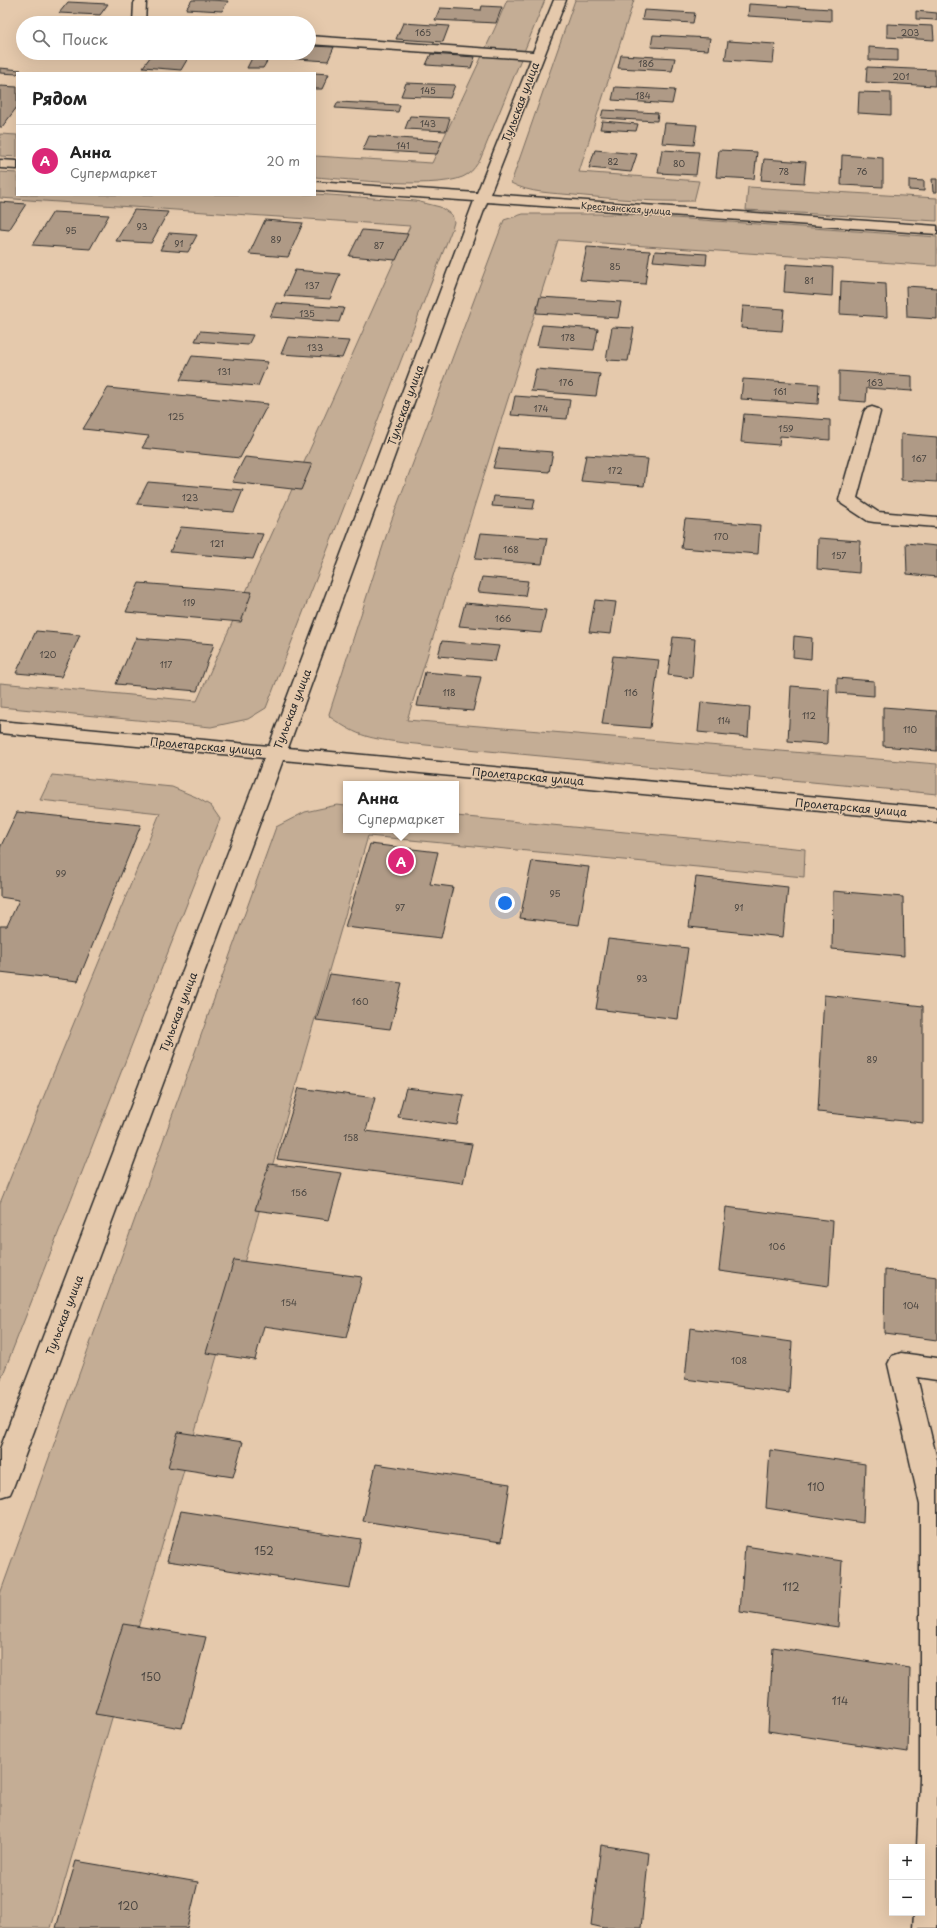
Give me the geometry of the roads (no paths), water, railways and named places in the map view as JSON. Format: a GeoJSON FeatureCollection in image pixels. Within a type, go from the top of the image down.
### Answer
{"type":"FeatureCollection","features":[{"type":"Feature","properties":{"kind":"street"},"geometry":{"type":"LineString","coordinates":[[139,16],[140,4],[142,0]]}},
{"type":"Feature","properties":{"kind":"street","name":"Тульская улица"},"geometry":{"type":"LineString","coordinates":[[0,1485],[276,752],[482,198],[560,0]]}},
{"type":"Feature","properties":{"kind":"street"},"geometry":{"type":"LineString","coordinates":[[316,40],[538,56]]}},
{"type":"Feature","properties":{"kind":"street"},"geometry":{"type":"LineString","coordinates":[[0,164],[16,165]]}},
{"type":"Feature","properties":{"kind":"street","name":"Крестьянская улица"},"geometry":{"type":"LineString","coordinates":[[316,186],[937,230]]}},
{"type":"Feature","properties":{"kind":"street"},"geometry":{"type":"LineString","coordinates":[[872,412],[848,500],[874,517],[937,522]]}},
{"type":"Feature","properties":{"kind":"street","name":"Пролетарская улица"},"geometry":{"type":"LineString","coordinates":[[0,727],[937,815]]}},
{"type":"Feature","properties":{"kind":"street"},"geometry":{"type":"LineString","coordinates":[[929,1928],[935,1778],[934,1505],[901,1364],[937,1369]]}},
{"type":"Feature","properties":{"kind":"place","name":"Анна"},"geometry":{"type":"Point","coordinates":[401,861]}}]}
